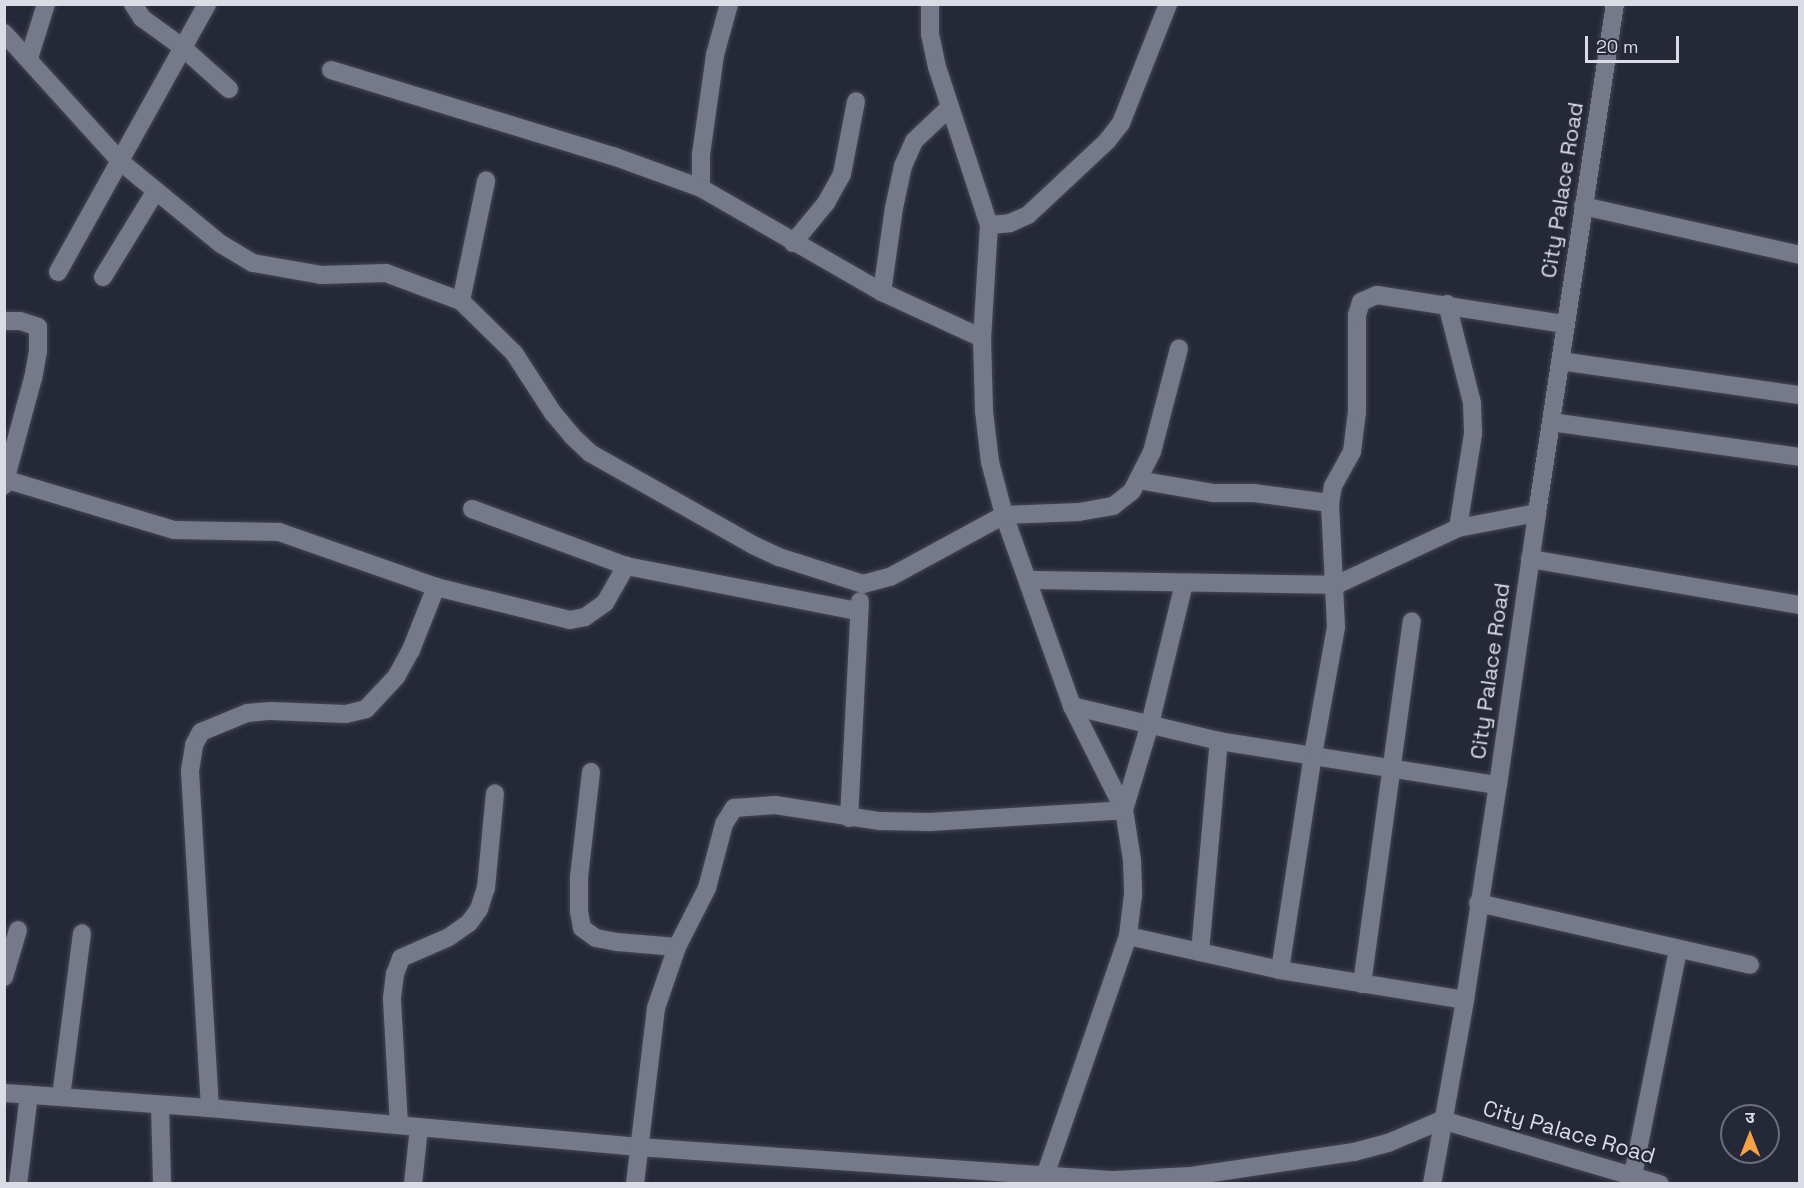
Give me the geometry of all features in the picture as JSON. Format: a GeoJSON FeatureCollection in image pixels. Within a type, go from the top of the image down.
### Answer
{"type":"FeatureCollection","features":[{"type":"Feature","properties":{"kind":"street"},"geometry":{"type":"LineString","coordinates":[[29,58],[46,4]]}},
{"type":"Feature","properties":{"kind":"street"},"geometry":{"type":"LineString","coordinates":[[133,4],[142,18],[182,47],[229,89]]}},
{"type":"Feature","properties":{"kind":"street"},"geometry":{"type":"LineString","coordinates":[[58,272],[207,4]]}},
{"type":"Feature","properties":{"kind":"street"},"geometry":{"type":"LineString","coordinates":[[701,188],[701,154],[715,55],[729,4]]}},
{"type":"Feature","properties":{"kind":"street"},"geometry":{"type":"LineString","coordinates":[[930,4],[930,34],[949,108],[989,225],[982,338],[984,411],[988,452],[1004,515],[1072,706],[1124,810],[1133,884],[1128,936],[1043,1180]]}},
{"type":"Feature","properties":{"kind":"street"},"geometry":{"type":"LineString","coordinates":[[989,225],[1010,223],[1028,215],[1107,141],[1121,123],[1168,4]]}},
{"type":"Feature","properties":{"kind":"street","name":"City Palace Road"},"geometry":{"type":"LineString","coordinates":[[1616,4],[1565,324],[1465,1000],[1442,1120],[1660,1184]]}},
{"type":"Feature","properties":{"kind":"street"},"geometry":{"type":"LineString","coordinates":[[4,33],[121,162],[221,244],[253,263],[321,275],[386,273],[461,301],[514,353],[554,413],[572,436],[590,453],[753,545],[779,557],[863,584],[890,577],[1004,515],[1079,512],[1113,506],[1132,491],[1152,452],[1179,348]]}},
{"type":"Feature","properties":{"kind":"street"},"geometry":{"type":"LineString","coordinates":[[331,70],[613,156],[701,188],[793,243],[882,292],[982,338]]}},
{"type":"Feature","properties":{"kind":"street"},"geometry":{"type":"LineString","coordinates":[[793,243],[826,203],[842,174],[856,101]]}},
{"type":"Feature","properties":{"kind":"street"},"geometry":{"type":"LineString","coordinates":[[882,292],[894,208],[903,166],[914,141],[949,108]]}},
{"type":"Feature","properties":{"kind":"street"},"geometry":{"type":"LineString","coordinates":[[461,301],[486,181]]}},
{"type":"Feature","properties":{"kind":"street"},"geometry":{"type":"LineString","coordinates":[[103,277],[155,192]]}},
{"type":"Feature","properties":{"kind":"street"},"geometry":{"type":"LineString","coordinates":[[1583,206],[1800,255]]}},
{"type":"Feature","properties":{"kind":"street"},"geometry":{"type":"LineString","coordinates":[[1280,970],[1312,755],[1336,627],[1336,585],[1330,503],[1333,486],[1352,452],[1357,413],[1356,331],[1361,302],[1377,295],[1565,324]]}},
{"type":"Feature","properties":{"kind":"street"},"geometry":{"type":"LineString","coordinates":[[1447,304],[1472,403],[1473,434],[1458,528]]}},
{"type":"Feature","properties":{"kind":"street"},"geometry":{"type":"LineString","coordinates":[[4,321],[20,321],[38,327],[38,351],[33,378],[4,485]]}},
{"type":"Feature","properties":{"kind":"street"},"geometry":{"type":"LineString","coordinates":[[1560,361],[1800,395]]}},
{"type":"Feature","properties":{"kind":"street"},"geometry":{"type":"LineString","coordinates":[[1551,422],[1800,457]]}},
{"type":"Feature","properties":{"kind":"street"},"geometry":{"type":"LineString","coordinates":[[5,479],[174,530],[279,532],[436,587],[570,620],[585,618],[605,603],[626,566]]}},
{"type":"Feature","properties":{"kind":"street"},"geometry":{"type":"LineString","coordinates":[[1138,480],[1213,493],[1254,493],[1330,503]]}},
{"type":"Feature","properties":{"kind":"street"},"geometry":{"type":"LineString","coordinates":[[472,509],[626,566],[858,611]]}},
{"type":"Feature","properties":{"kind":"street"},"geometry":{"type":"LineString","coordinates":[[1028,580],[1336,585],[1458,528],[1537,513]]}},
{"type":"Feature","properties":{"kind":"street"},"geometry":{"type":"LineString","coordinates":[[1530,558],[1800,605]]}},
{"type":"Feature","properties":{"kind":"street"},"geometry":{"type":"LineString","coordinates":[[1124,810],[1150,724],[1184,583]]}},
{"type":"Feature","properties":{"kind":"street"},"geometry":{"type":"LineString","coordinates":[[849,818],[858,611],[863,584]]}},
{"type":"Feature","properties":{"kind":"street"},"geometry":{"type":"LineString","coordinates":[[210,1108],[190,771],[194,745],[201,732],[247,713],[271,711],[346,714],[366,709],[396,677],[411,650],[436,587]]}},
{"type":"Feature","properties":{"kind":"street"},"geometry":{"type":"LineString","coordinates":[[1362,984],[1412,621]]}},
{"type":"Feature","properties":{"kind":"street"},"geometry":{"type":"LineString","coordinates":[[1072,706],[1219,741],[1498,785]]}},
{"type":"Feature","properties":{"kind":"street"},"geometry":{"type":"LineString","coordinates":[[1200,952],[1219,741]]}},
{"type":"Feature","properties":{"kind":"street"},"geometry":{"type":"LineString","coordinates":[[591,772],[579,877],[579,911],[582,928],[596,938],[617,942],[677,946]]}},
{"type":"Feature","properties":{"kind":"street"},"geometry":{"type":"LineString","coordinates":[[399,1125],[392,998],[395,974],[401,958],[449,937],[469,923],[479,909],[486,888],[495,793]]}},
{"type":"Feature","properties":{"kind":"street"},"geometry":{"type":"LineString","coordinates":[[635,1184],[656,1008],[677,946],[707,888],[724,824],[734,808],[775,806],[849,818],[930,822],[1124,810]]}},
{"type":"Feature","properties":{"kind":"street"},"geometry":{"type":"LineString","coordinates":[[1478,903],[1750,965]]}},
{"type":"Feature","properties":{"kind":"street"},"geometry":{"type":"LineString","coordinates":[[4,977],[18,930]]}},
{"type":"Feature","properties":{"kind":"street"},"geometry":{"type":"LineString","coordinates":[[61,1096],[82,933]]}},
{"type":"Feature","properties":{"kind":"street"},"geometry":{"type":"LineString","coordinates":[[1128,936],[1280,970],[1465,1000]]}},
{"type":"Feature","properties":{"kind":"street"},"geometry":{"type":"LineString","coordinates":[[1633,1175],[1678,949]]}},
{"type":"Feature","properties":{"kind":"street"},"geometry":{"type":"LineString","coordinates":[[4,1093],[210,1108],[638,1147],[1043,1180],[1190,1180],[1354,1152],[1388,1143],[1442,1120]]}},
{"type":"Feature","properties":{"kind":"street"},"geometry":{"type":"LineString","coordinates":[[18,1184],[29,1095]]}},
{"type":"Feature","properties":{"kind":"street"},"geometry":{"type":"LineString","coordinates":[[160,1105],[162,1184]]}},
{"type":"Feature","properties":{"kind":"street"},"geometry":{"type":"LineString","coordinates":[[1432,1184],[1442,1120]]}},
{"type":"Feature","properties":{"kind":"street"},"geometry":{"type":"LineString","coordinates":[[413,1184],[419,1127]]}}]}
